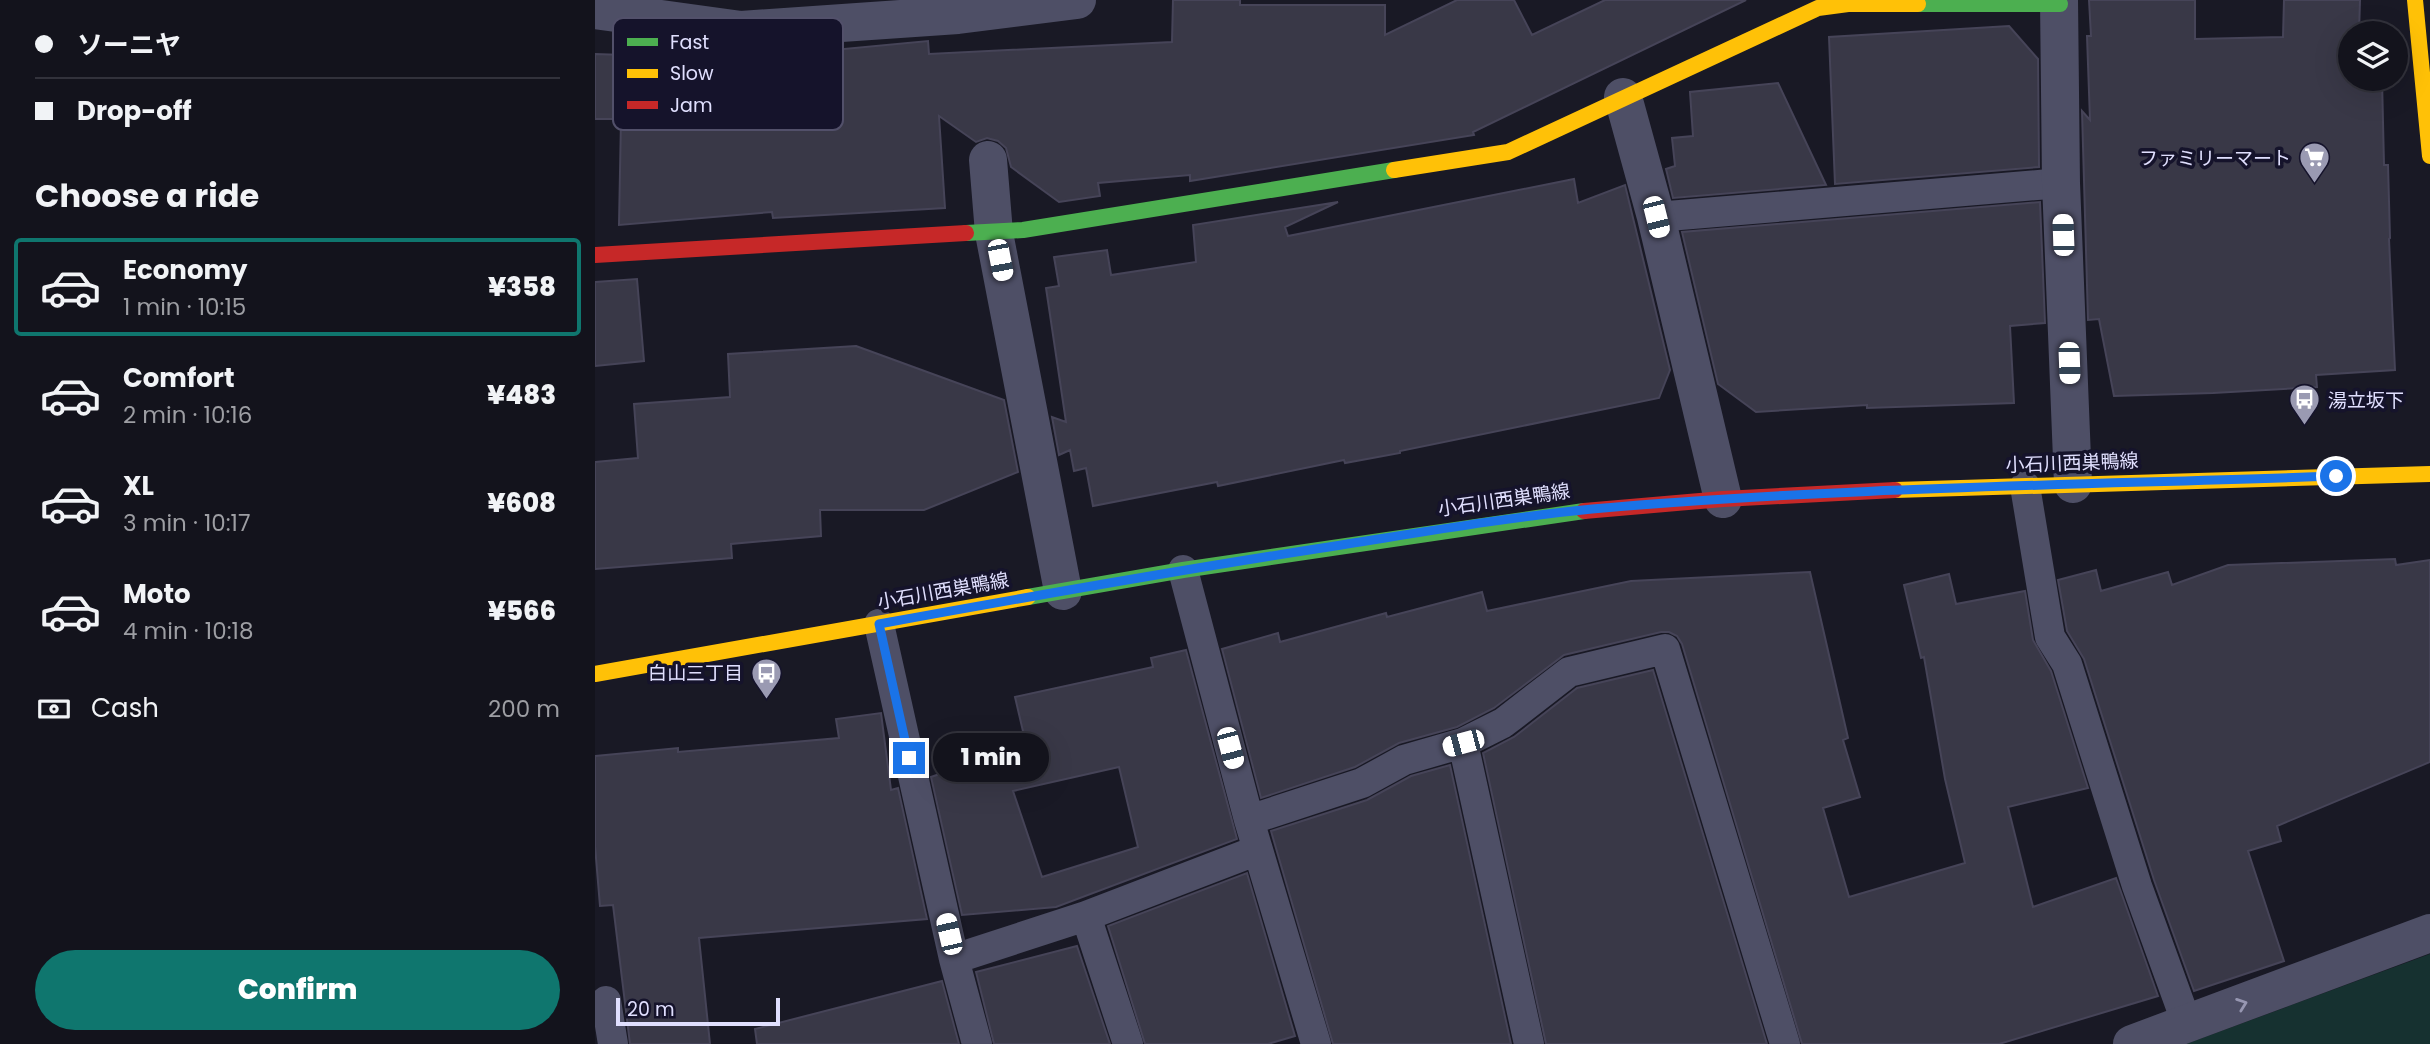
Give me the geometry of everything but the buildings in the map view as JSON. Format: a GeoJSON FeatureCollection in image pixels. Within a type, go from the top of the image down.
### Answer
{"type":"FeatureCollection","features":[{"type":"Feature","properties":{"kind":"main road"},"geometry":{"type":"LineString","coordinates":[[2415,0],[2425,57],[2430,156]]}},
{"type":"Feature","properties":{"kind":"main road"},"geometry":{"type":"LineString","coordinates":[[595,255],[1023,230],[1508,152],[1818,8],[1848,4],[2059,2]]}},
{"type":"Feature","properties":{"kind":"main road","name":"小石川西巣鴨線"},"geometry":{"type":"LineString","coordinates":[[595,674],[1183,570],[1588,510],[1723,499],[1899,490],[2430,474]]}},
{"type":"Feature","properties":{"kind":"street"},"geometry":{"type":"LineString","coordinates":[[843,23],[958,15],[1077,0]]}},
{"type":"Feature","properties":{"kind":"street"},"geometry":{"type":"LineString","coordinates":[[2059,2],[2061,183],[2073,484]]}},
{"type":"Feature","properties":{"kind":"street"},"geometry":{"type":"LineString","coordinates":[[595,10],[653,18]]}},
{"type":"Feature","properties":{"kind":"street"},"geometry":{"type":"LineString","coordinates":[[1623,97],[1656,217],[1723,499]]}},
{"type":"Feature","properties":{"kind":"street"},"geometry":{"type":"LineString","coordinates":[[988,160],[994,233],[1063,591]]}},
{"type":"Feature","properties":{"kind":"street"},"geometry":{"type":"LineString","coordinates":[[2132,1044],[2430,933]]}},
{"type":"Feature","properties":{"kind":"lane"},"geometry":{"type":"LineString","coordinates":[[1656,217],[2061,183]]}},
{"type":"Feature","properties":{"kind":"lane"},"geometry":{"type":"LineString","coordinates":[[2025,486],[2050,637],[2067,664],[2137,886],[2187,1024]]}},
{"type":"Feature","properties":{"kind":"lane"},"geometry":{"type":"LineString","coordinates":[[1183,570],[1249,820],[1316,1044]]}},
{"type":"Feature","properties":{"kind":"lane"},"geometry":{"type":"LineString","coordinates":[[879,624],[954,959],[977,1044]]}},
{"type":"Feature","properties":{"kind":"lane"},"geometry":{"type":"LineString","coordinates":[[1249,820],[1362,783],[1404,760],[1463,743],[1503,723],[1569,672],[1665,649],[1785,1044]]}},
{"type":"Feature","properties":{"kind":"lane"},"geometry":{"type":"LineString","coordinates":[[1463,743],[1529,1044]]}},
{"type":"Feature","properties":{"kind":"lane"},"geometry":{"type":"LineString","coordinates":[[954,959],[1086,916],[1258,850]]}},
{"type":"Feature","properties":{"kind":"lane"},"geometry":{"type":"LineString","coordinates":[[1086,916],[1128,1044]]}},
{"type":"Feature","properties":{"kind":"lane"},"geometry":{"type":"LineString","coordinates":[[606,1001],[613,1044]]}},
{"type":"Feature","properties":{"kind":"green space"},"geometry":{"type":"Polygon","coordinates":[[[2430,954],[2430,1044],[2186,1044],[2430,954]]]}},
{"type":"Feature","properties":{"kind":"traffic: fast"},"geometry":{"type":"LineString","coordinates":[[1918,4],[2060,4]]}},
{"type":"Feature","properties":{"kind":"traffic: fast"},"geometry":{"type":"LineString","coordinates":[[966,233],[1023,230],[1394,170]]}},
{"type":"Feature","properties":{"kind":"traffic: fast"},"geometry":{"type":"LineString","coordinates":[[1028,597],[1183,570],[1584,511]]}},
{"type":"Feature","properties":{"kind":"traffic: slow"},"geometry":{"type":"LineString","coordinates":[[2415,0],[2430,156]]}},
{"type":"Feature","properties":{"kind":"traffic: slow"},"geometry":{"type":"LineString","coordinates":[[1394,170],[1508,152],[1818,8],[1848,4],[1918,4]]}},
{"type":"Feature","properties":{"kind":"traffic: slow"},"geometry":{"type":"LineString","coordinates":[[1895,490],[2430,474]]}},
{"type":"Feature","properties":{"kind":"traffic: slow"},"geometry":{"type":"LineString","coordinates":[[595,674],[1028,597]]}},
{"type":"Feature","properties":{"kind":"traffic: jam"},"geometry":{"type":"LineString","coordinates":[[595,255],[966,233]]}},
{"type":"Feature","properties":{"kind":"traffic: jam"},"geometry":{"type":"LineString","coordinates":[[1584,511],[1723,499],[1895,490]]}},
{"type":"Feature","properties":{"kind":"place","name":"ファミリーマート"},"geometry":{"type":"Point","coordinates":[2314,185]}},
{"type":"Feature","properties":{"kind":"place","name":"湯立坂下"},"geometry":{"type":"Point","coordinates":[2305,427]}},
{"type":"Feature","properties":{"kind":"place","name":"白山三丁目"},"geometry":{"type":"Point","coordinates":[766,700]}},
{"type":"Feature","properties":{"kind":"route"},"geometry":{"type":"LineString","coordinates":[[909,758],[879,624],[1183,570],[1588,510],[1723,499],[1899,490],[2336,476]]}}]}
